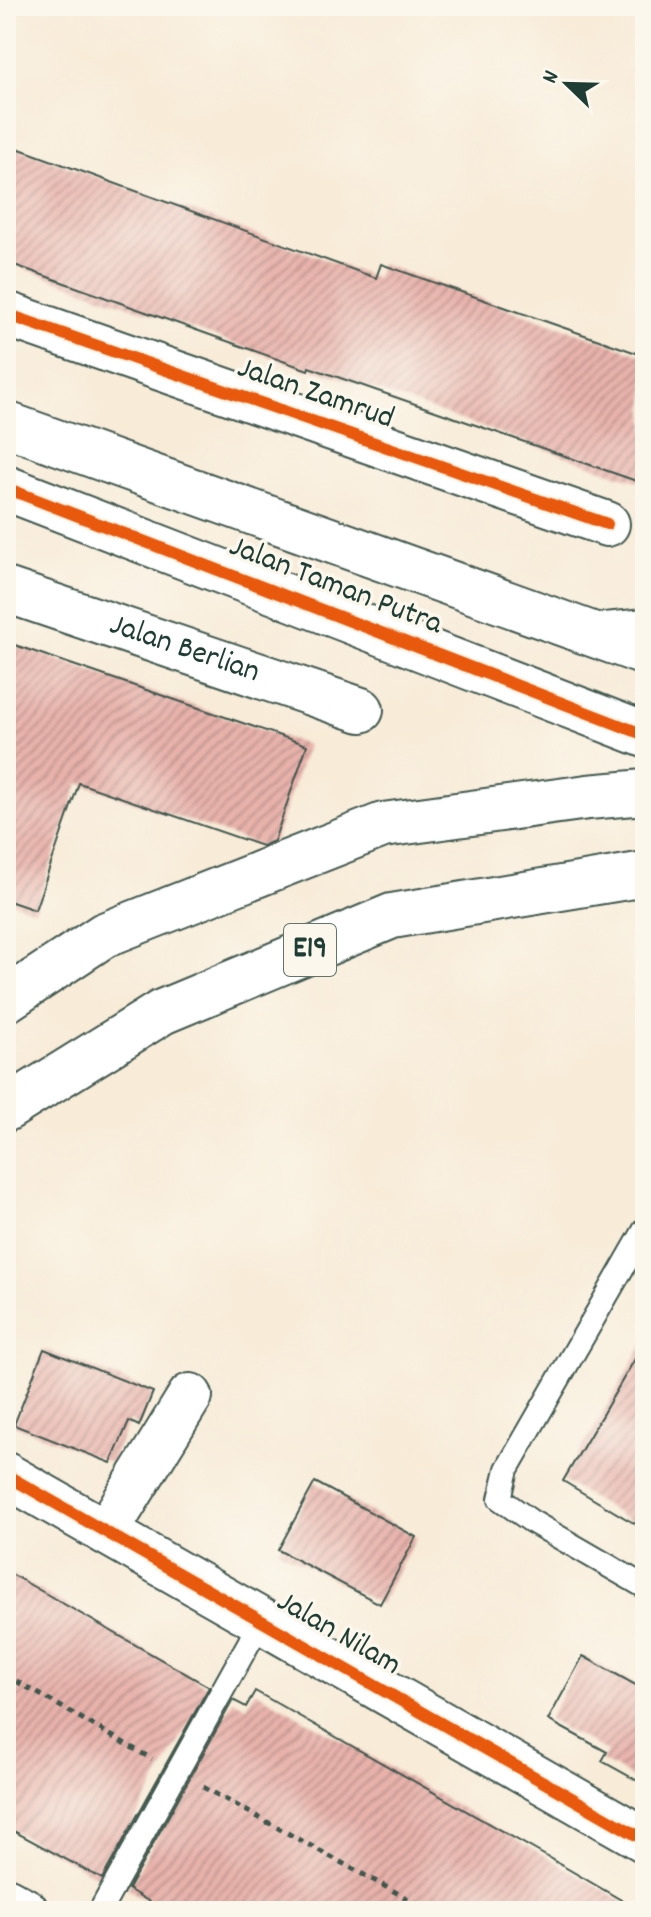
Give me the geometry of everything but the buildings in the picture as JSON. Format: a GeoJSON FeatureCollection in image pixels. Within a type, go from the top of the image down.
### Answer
{"type":"FeatureCollection","features":[{"type":"Feature","properties":{"kind":"main road","name":"Jalan Zamrud"},"geometry":{"type":"LineString","coordinates":[[6,314],[607,524]]}},
{"type":"Feature","properties":{"kind":"main road","name":"Jalan Taman Putra"},"geometry":{"type":"LineString","coordinates":[[6,424],[645,653]]}},
{"type":"Feature","properties":{"kind":"main road","name":"Jalan Taman Putra"},"geometry":{"type":"LineString","coordinates":[[6,488],[645,735]]}},
{"type":"Feature","properties":{"kind":"main road","name":"Jalan Berlian"},"geometry":{"type":"LineString","coordinates":[[6,590],[361,710]]}},
{"type":"Feature","properties":{"kind":"main road"},"geometry":{"type":"LineString","coordinates":[[6,1000],[104,935],[383,825],[645,792]]}},
{"type":"Feature","properties":{"kind":"main road","name":"E19"},"geometry":{"type":"LineString","coordinates":[[6,1109],[162,1012],[392,916],[645,874]]}},
{"type":"Feature","properties":{"kind":"main road"},"geometry":{"type":"LineString","coordinates":[[106,1532],[190,1396]]}},
{"type":"Feature","properties":{"kind":"main road","name":"Jalan Nilam"},"geometry":{"type":"LineString","coordinates":[[6,1475],[645,1840]]}},
{"type":"Feature","properties":{"kind":"main road"},"geometry":{"type":"LineString","coordinates":[[6,1900],[26,1911]]}},
{"type":"Feature","properties":{"kind":"lane"},"geometry":{"type":"LineString","coordinates":[[574,627],[645,620]]}},
{"type":"Feature","properties":{"kind":"lane"},"geometry":{"type":"LineString","coordinates":[[645,1229],[507,1469],[500,1499],[531,1521],[645,1587]]}},
{"type":"Feature","properties":{"kind":"lane"},"geometry":{"type":"LineString","coordinates":[[100,1911],[261,1621]]}},
{"type":"Feature","properties":{"kind":"path"},"geometry":{"type":"LineString","coordinates":[[6,1675],[430,1911]]}},
{"type":"Feature","properties":{"kind":"cycle path"},"geometry":{"type":"LineString","coordinates":[[6,314],[607,524]]}},
{"type":"Feature","properties":{"kind":"cycle path"},"geometry":{"type":"LineString","coordinates":[[6,488],[645,735]]}},
{"type":"Feature","properties":{"kind":"cycle path"},"geometry":{"type":"LineString","coordinates":[[6,1475],[645,1840]]}}]}
